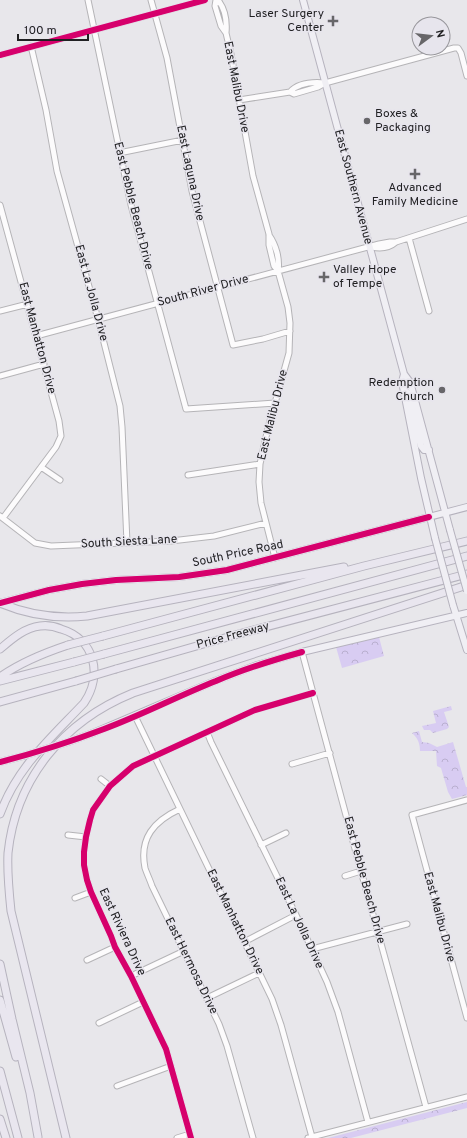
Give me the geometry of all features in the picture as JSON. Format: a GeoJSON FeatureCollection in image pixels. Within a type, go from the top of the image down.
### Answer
{"type":"FeatureCollection","features":[{"type":"Feature","properties":{"kind":"highway"},"geometry":{"type":"LineString","coordinates":[[0,677],[20,664],[68,645],[364,566],[467,541]]}},
{"type":"Feature","properties":{"kind":"highway","name":"Price Freeway"},"geometry":{"type":"LineString","coordinates":[[0,681],[467,556]]}},
{"type":"Feature","properties":{"kind":"highway"},"geometry":{"type":"LineString","coordinates":[[0,603],[26,612],[49,616],[67,618],[87,616],[352,565],[364,566]]}},
{"type":"Feature","properties":{"kind":"highway","name":"Price Freeway"},"geometry":{"type":"LineString","coordinates":[[0,703],[235,635],[467,574]]}},
{"type":"Feature","properties":{"kind":"highway"},"geometry":{"type":"LineString","coordinates":[[66,1138],[11,911],[8,872],[8,854],[19,805],[34,774],[50,751],[68,732],[85,719],[108,704],[132,693],[467,585]]}},
{"type":"Feature","properties":{"kind":"highway"},"geometry":{"type":"LineString","coordinates":[[0,649],[30,628],[48,626],[58,628],[73,634],[85,645],[92,659],[94,674],[93,686],[84,704],[30,760],[13,785],[0,814]]}},
{"type":"Feature","properties":{"kind":"highway"},"geometry":{"type":"LineString","coordinates":[[0,964],[30,1093],[38,1137]]}},
{"type":"Feature","properties":{"kind":"highway"},"geometry":{"type":"LineString","coordinates":[[0,1000],[38,1137]]}},
{"type":"Feature","properties":{"kind":"highway"},"geometry":{"type":"LineString","coordinates":[[0,1071],[18,1138]]}},
{"type":"Feature","properties":{"kind":"highway"},"geometry":{"type":"LineString","coordinates":[[0,1119],[5,1138]]}},
{"type":"Feature","properties":{"kind":"highway"},"geometry":{"type":"LineString","coordinates":[[0,1126],[5,1138]]}},
{"type":"Feature","properties":{"kind":"main road","name":"East Southern Avenue"},"geometry":{"type":"LineString","coordinates":[[303,0],[404,374],[410,382],[467,592]]}},
{"type":"Feature","properties":{"kind":"main road","name":"East Southern Avenue"},"geometry":{"type":"LineString","coordinates":[[404,374],[402,382],[429,517],[456,616],[467,650]]}},
{"type":"Feature","properties":{"kind":"main road"},"geometry":{"type":"LineString","coordinates":[[402,382],[410,397],[421,446],[424,450],[428,450]]}},
{"type":"Feature","properties":{"kind":"main road","name":"South Price Road"},"geometry":{"type":"LineString","coordinates":[[0,603],[70,586],[104,581],[179,577],[217,572],[276,558],[467,507]]}},
{"type":"Feature","properties":{"kind":"main road"},"geometry":{"type":"LineString","coordinates":[[0,762],[63,744],[93,733],[236,673],[270,661],[467,613]]}},
{"type":"Feature","properties":{"kind":"street","name":"East Pebble Beach Drive"},"geometry":{"type":"LineString","coordinates":[[88,0],[131,205],[186,409],[275,403]]}},
{"type":"Feature","properties":{"kind":"street","name":"East Laguna Drive"},"geometry":{"type":"LineString","coordinates":[[151,0],[167,58],[192,191],[233,345],[263,339],[290,331]]}},
{"type":"Feature","properties":{"kind":"street"},"geometry":{"type":"LineString","coordinates":[[0,55],[206,0]]}},
{"type":"Feature","properties":{"kind":"street","name":"East Malibu Drive"},"geometry":{"type":"LineString","coordinates":[[217,0],[216,6],[221,26],[226,34],[232,61],[253,176],[269,234],[274,243],[280,264],[278,271],[288,307],[290,323],[289,353],[268,428],[260,464],[259,482],[261,502],[276,558]]}},
{"type":"Feature","properties":{"kind":"street","name":"East La Jolla Drive"},"geometry":{"type":"LineString","coordinates":[[31,46],[46,110],[57,171],[98,319],[120,406],[127,543]]}},
{"type":"Feature","properties":{"kind":"street"},"geometry":{"type":"LineString","coordinates":[[239,100],[290,92],[294,94],[318,87],[325,83],[454,48],[458,48],[461,53],[467,76]]}},
{"type":"Feature","properties":{"kind":"street"},"geometry":{"type":"LineString","coordinates":[[119,153],[183,140]]}},
{"type":"Feature","properties":{"kind":"street","name":"East Manhatton Drive"},"geometry":{"type":"LineString","coordinates":[[0,205],[59,421],[60,436],[56,447],[1,517]]}},
{"type":"Feature","properties":{"kind":"street","name":"South River Drive"},"geometry":{"type":"LineString","coordinates":[[36,336],[369,247],[396,242],[467,219]]}},
{"type":"Feature","properties":{"kind":"street"},"geometry":{"type":"LineString","coordinates":[[409,238],[429,311]]}},
{"type":"Feature","properties":{"kind":"street"},"geometry":{"type":"LineString","coordinates":[[0,311],[28,304]]}},
{"type":"Feature","properties":{"kind":"street"},"geometry":{"type":"LineString","coordinates":[[0,376],[44,364]]}},
{"type":"Feature","properties":{"kind":"street"},"geometry":{"type":"LineString","coordinates":[[188,475],[260,464]]}},
{"type":"Feature","properties":{"kind":"street"},"geometry":{"type":"LineString","coordinates":[[41,467],[60,480]]}},
{"type":"Feature","properties":{"kind":"street","name":"South Siesta Lane"},"geometry":{"type":"LineString","coordinates":[[1,517],[35,543],[51,546],[171,541],[214,536],[266,523]]}},
{"type":"Feature","properties":{"kind":"street","name":"East Pebble Beach Drive"},"geometry":{"type":"LineString","coordinates":[[302,652],[426,1107]]}},
{"type":"Feature","properties":{"kind":"street","name":"East Riviera Drive"},"geometry":{"type":"LineString","coordinates":[[191,1136],[166,1049],[131,976],[115,947],[112,936],[91,892],[87,880],[84,865],[86,837],[90,820],[93,810],[110,786],[133,766],[255,710],[313,693]]}},
{"type":"Feature","properties":{"kind":"street","name":"East Manhatton Drive"},"geometry":{"type":"LineString","coordinates":[[135,716],[272,999],[282,1025],[310,1137]]}},
{"type":"Feature","properties":{"kind":"street","name":"East La Jolla Drive"},"geometry":{"type":"LineString","coordinates":[[207,732],[327,982],[338,1012],[368,1122]]}},
{"type":"Feature","properties":{"kind":"street"},"geometry":{"type":"LineString","coordinates":[[292,764],[330,753]]}},
{"type":"Feature","properties":{"kind":"street"},"geometry":{"type":"LineString","coordinates":[[100,779],[110,786]]}},
{"type":"Feature","properties":{"kind":"street","name":"East Malibu Drive"},"geometry":{"type":"LineString","coordinates":[[467,800],[412,815],[467,1018]]}},
{"type":"Feature","properties":{"kind":"street","name":"East Hermosa Drive"},"geometry":{"type":"LineString","coordinates":[[180,809],[167,815],[156,824],[148,835],[144,857],[146,870],[152,886],[219,1024],[227,1046],[253,1138]]}},
{"type":"Feature","properties":{"kind":"street"},"geometry":{"type":"LineString","coordinates":[[261,845],[286,833]]}},
{"type":"Feature","properties":{"kind":"street"},"geometry":{"type":"LineString","coordinates":[[68,835],[86,837]]}},
{"type":"Feature","properties":{"kind":"street"},"geometry":{"type":"LineString","coordinates":[[345,876],[361,871]]}},
{"type":"Feature","properties":{"kind":"street"},"geometry":{"type":"LineString","coordinates":[[75,898],[91,892]]}},
{"type":"Feature","properties":{"kind":"street"},"geometry":{"type":"LineString","coordinates":[[244,942],[296,915]]}},
{"type":"Feature","properties":{"kind":"street"},"geometry":{"type":"LineString","coordinates":[[312,949],[407,924]]}},
{"type":"Feature","properties":{"kind":"street"},"geometry":{"type":"LineString","coordinates":[[87,960],[115,947]]}},
{"type":"Feature","properties":{"kind":"street"},"geometry":{"type":"LineString","coordinates":[[131,976],[184,951]]}},
{"type":"Feature","properties":{"kind":"street"},"geometry":{"type":"LineString","coordinates":[[207,998],[259,973]]}},
{"type":"Feature","properties":{"kind":"street"},"geometry":{"type":"LineString","coordinates":[[99,1023],[143,1002]]}},
{"type":"Feature","properties":{"kind":"street"},"geometry":{"type":"LineString","coordinates":[[117,1086],[171,1066]]}},
{"type":"Feature","properties":{"kind":"street"},"geometry":{"type":"LineString","coordinates":[[310,1137],[467,1097]]}},
{"type":"Feature","properties":{"kind":"street"},"geometry":{"type":"LineString","coordinates":[[177,1138],[191,1136]]}},
{"type":"Feature","properties":{"kind":"green space"},"geometry":{"type":"Polygon","coordinates":[[[379,637],[384,656],[342,668],[336,647],[379,637]]]}},
{"type":"Feature","properties":{"kind":"green space"},"geometry":{"type":"Polygon","coordinates":[[[451,706],[452,710],[444,712],[449,727],[447,729],[433,733],[430,730],[424,730],[422,726],[436,723],[433,711],[451,706]]]}},
{"type":"Feature","properties":{"kind":"green space"},"geometry":{"type":"Polygon","coordinates":[[[419,731],[422,742],[429,743],[437,747],[453,742],[467,787],[467,795],[452,799],[448,792],[441,768],[437,766],[436,751],[420,751],[418,741],[412,733],[419,731]]]}},
{"type":"Feature","properties":{"kind":"green space"},"geometry":{"type":"Polygon","coordinates":[[[467,1102],[467,1108],[351,1138],[328,1138],[467,1102]]]}},
{"type":"Feature","properties":{"kind":"cycle path"},"geometry":{"type":"LineString","coordinates":[[0,55],[205,0]]}},
{"type":"Feature","properties":{"kind":"cycle path"},"geometry":{"type":"LineString","coordinates":[[0,603],[49,590],[82,584],[116,580],[179,577],[227,570],[429,517]]}},
{"type":"Feature","properties":{"kind":"cycle path"},"geometry":{"type":"LineString","coordinates":[[0,762],[91,734],[118,724],[227,677],[259,665],[302,652]]}},
{"type":"Feature","properties":{"kind":"cycle path"},"geometry":{"type":"LineString","coordinates":[[191,1138],[166,1049],[131,976],[115,947],[87,880],[84,865],[84,852],[90,820],[93,810],[110,786],[133,766],[255,710],[313,693]]}},
{"type":"Feature","properties":{"kind":"place","name":"Laser Surgery Center"},"geometry":{"type":"Point","coordinates":[333,21]}},
{"type":"Feature","properties":{"kind":"place","name":"Boxes & Packaging"},"geometry":{"type":"Point","coordinates":[367,121]}},
{"type":"Feature","properties":{"kind":"place","name":"Advanced Family Medicine"},"geometry":{"type":"Point","coordinates":[415,174]}},
{"type":"Feature","properties":{"kind":"place","name":"Valley Hope of Tempe"},"geometry":{"type":"Point","coordinates":[324,277]}},
{"type":"Feature","properties":{"kind":"place","name":"Redemption Church"},"geometry":{"type":"Point","coordinates":[442,390]}}]}
